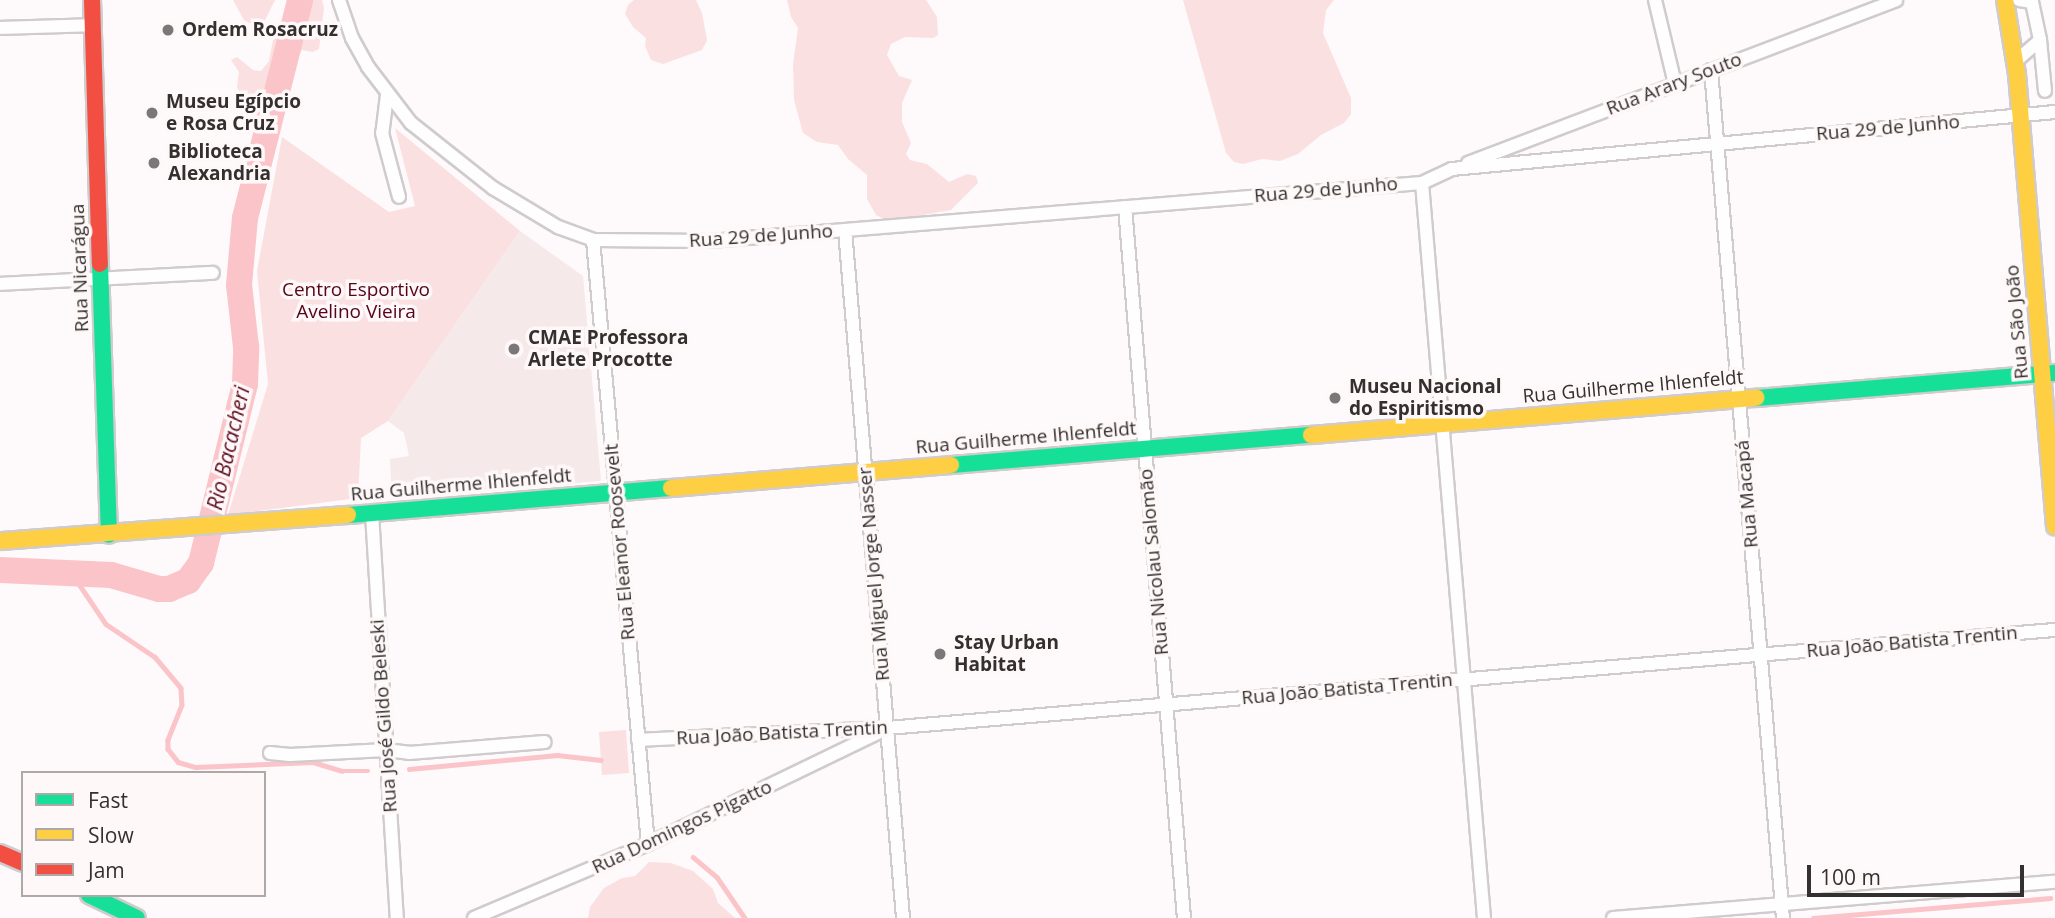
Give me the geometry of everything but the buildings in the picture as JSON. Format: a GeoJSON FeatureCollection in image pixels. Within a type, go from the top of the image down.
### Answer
{"type":"FeatureCollection","features":[{"type":"Feature","properties":{"kind":"main road","name":"Rua Nicarágua"},"geometry":{"type":"LineString","coordinates":[[92,0],[110,536]]}},
{"type":"Feature","properties":{"kind":"main road","name":"Rua São João"},"geometry":{"type":"LineString","coordinates":[[2005,0],[2016,61],[2049,373],[2055,526]]}},
{"type":"Feature","properties":{"kind":"main road","name":"Rua Guilherme Ihlenfeldt"},"geometry":{"type":"LineString","coordinates":[[0,541],[110,536],[2049,373]]}},
{"type":"Feature","properties":{"kind":"main road"},"geometry":{"type":"LineString","coordinates":[[0,853],[21,862]]}},
{"type":"Feature","properties":{"kind":"main road"},"geometry":{"type":"LineString","coordinates":[[93,897],[137,918]]}},
{"type":"Feature","properties":{"kind":"street","name":"Rua 29 de Junho"},"geometry":{"type":"LineString","coordinates":[[339,0],[352,38],[387,95],[430,141],[493,188],[558,227],[593,240],[683,242],[1422,183],[1452,169],[2055,111]]}},
{"type":"Feature","properties":{"kind":"street"},"geometry":{"type":"LineString","coordinates":[[1655,0],[1675,84]]}},
{"type":"Feature","properties":{"kind":"street","name":"Rua Arary Souto"},"geometry":{"type":"LineString","coordinates":[[1452,169],[1896,0]]}},
{"type":"Feature","properties":{"kind":"street"},"geometry":{"type":"LineString","coordinates":[[2019,0],[2032,2],[2040,40],[2045,91]]}},
{"type":"Feature","properties":{"kind":"street"},"geometry":{"type":"LineString","coordinates":[[0,28],[93,25]]}},
{"type":"Feature","properties":{"kind":"street"},"geometry":{"type":"LineString","coordinates":[[2016,61],[2040,40]]}},
{"type":"Feature","properties":{"kind":"street","name":"Rua Macapá"},"geometry":{"type":"LineString","coordinates":[[1711,70],[1783,918]]}},
{"type":"Feature","properties":{"kind":"street"},"geometry":{"type":"LineString","coordinates":[[387,95],[383,133],[400,197]]}},
{"type":"Feature","properties":{"kind":"street"},"geometry":{"type":"LineString","coordinates":[[1422,183],[1484,918]]}},
{"type":"Feature","properties":{"kind":"street","name":"Rua Nicolau Salomão"},"geometry":{"type":"LineString","coordinates":[[1125,207],[1184,918]]}},
{"type":"Feature","properties":{"kind":"street","name":"Rua Miguel Jorge Nasser"},"geometry":{"type":"LineString","coordinates":[[845,230],[903,918]]}},
{"type":"Feature","properties":{"kind":"street","name":"Rua Eleanor Roosevelt"},"geometry":{"type":"LineString","coordinates":[[593,240],[648,844]]}},
{"type":"Feature","properties":{"kind":"street"},"geometry":{"type":"LineString","coordinates":[[0,284],[101,281],[213,273]]}},
{"type":"Feature","properties":{"kind":"street","name":"Rua José Gildo Beleski"},"geometry":{"type":"LineString","coordinates":[[372,513],[397,918]]}},
{"type":"Feature","properties":{"kind":"street","name":"Rua João Batista Trentin"},"geometry":{"type":"LineString","coordinates":[[638,740],[887,728],[2055,630]]}},
{"type":"Feature","properties":{"kind":"street","name":"Rua Domingos Pigatto"},"geometry":{"type":"LineString","coordinates":[[474,918],[648,844],[887,728]]}},
{"type":"Feature","properties":{"kind":"street"},"geometry":{"type":"LineString","coordinates":[[270,753],[290,755],[386,750],[409,754],[545,742]]}},
{"type":"Feature","properties":{"kind":"street"},"geometry":{"type":"LineString","coordinates":[[1613,918],[2055,882]]}},
{"type":"Feature","properties":{"kind":"shaded area","name":"CMAE Professora Arlete Procotte"},"geometry":{"type":"Polygon","coordinates":[[[520,231],[583,276],[601,481],[392,497],[390,459],[409,456],[404,433],[388,421],[520,231]]]}},
{"type":"Feature","properties":{"kind":"green space"},"geometry":{"type":"Polygon","coordinates":[[[233,0],[275,0],[265,20],[251,24],[244,20],[233,0]]]}},
{"type":"Feature","properties":{"kind":"green space"},"geometry":{"type":"Polygon","coordinates":[[[305,0],[322,0],[324,8],[319,49],[313,52],[302,50],[291,68],[283,97],[278,139],[274,142],[270,139],[266,122],[260,119],[255,121],[252,133],[247,134],[243,127],[245,103],[237,87],[239,72],[231,60],[237,57],[253,70],[261,71],[269,61],[273,40],[297,23],[305,0]]]}},
{"type":"Feature","properties":{"kind":"green space"},"geometry":{"type":"Polygon","coordinates":[[[634,0],[696,0],[702,13],[707,40],[702,50],[663,64],[651,60],[645,46],[646,38],[633,27],[625,14],[628,5],[634,0]]]}},
{"type":"Feature","properties":{"kind":"green space"},"geometry":{"type":"Polygon","coordinates":[[[787,0],[926,0],[937,17],[938,35],[933,38],[905,37],[891,44],[887,55],[899,76],[912,80],[902,103],[902,122],[911,143],[906,154],[910,160],[927,164],[949,182],[967,174],[976,176],[978,183],[951,210],[888,221],[876,215],[867,199],[867,175],[848,159],[838,145],[817,142],[803,133],[794,100],[793,64],[798,28],[791,17],[787,0]]]}},
{"type":"Feature","properties":{"kind":"green space"},"geometry":{"type":"Polygon","coordinates":[[[1183,0],[1334,0],[1326,10],[1323,33],[1351,98],[1351,114],[1344,123],[1321,135],[1298,154],[1280,161],[1262,159],[1243,164],[1234,162],[1226,153],[1183,0]]]}},
{"type":"Feature","properties":{"kind":"green space","name":"Centro Esportivo Avelino Vieira"},"geometry":{"type":"Polygon","coordinates":[[[395,128],[520,231],[388,421],[361,438],[358,498],[228,515],[268,384],[257,271],[282,137],[389,212],[415,206],[395,128]]]}},
{"type":"Feature","properties":{"kind":"green space"},"geometry":{"type":"Polygon","coordinates":[[[626,730],[629,773],[602,775],[599,732],[626,730]]]}},
{"type":"Feature","properties":{"kind":"green space"},"geometry":{"type":"Polygon","coordinates":[[[649,862],[671,863],[693,871],[713,889],[718,903],[735,918],[588,918],[590,907],[604,888],[622,878],[635,876],[649,862]]]}},
{"type":"Feature","properties":{"kind":"waterway","name":"Rio Bacacheri"},"geometry":{"type":"LineString","coordinates":[[0,570],[111,575],[159,589],[169,589],[188,581],[201,563],[245,384],[246,347],[239,285],[245,218],[300,0]]}},
{"type":"Feature","properties":{"kind":"waterway"},"geometry":{"type":"LineString","coordinates":[[65,572],[79,584],[106,624],[155,657],[181,688],[182,705],[168,740],[168,749],[178,762],[195,767],[313,762],[342,771],[368,771]]}},
{"type":"Feature","properties":{"kind":"waterway"},"geometry":{"type":"LineString","coordinates":[[409,769],[557,755],[601,760]]}},
{"type":"Feature","properties":{"kind":"waterway"},"geometry":{"type":"LineString","coordinates":[[693,857],[717,877],[745,918]]}},
{"type":"Feature","properties":{"kind":"waterway"},"geometry":{"type":"LineString","coordinates":[[1813,918],[2050,898]]}},
{"type":"Feature","properties":{"kind":"traffic: fast"},"geometry":{"type":"LineString","coordinates":[[100,264],[109,535]]}},
{"type":"Feature","properties":{"kind":"traffic: fast"},"geometry":{"type":"LineString","coordinates":[[1756,398],[2055,373]]}},
{"type":"Feature","properties":{"kind":"traffic: fast"},"geometry":{"type":"LineString","coordinates":[[951,465],[1311,435]]}},
{"type":"Feature","properties":{"kind":"traffic: fast"},"geometry":{"type":"LineString","coordinates":[[348,515],[671,488]]}},
{"type":"Feature","properties":{"kind":"traffic: fast"},"geometry":{"type":"LineString","coordinates":[[93,897],[137,918]]}},
{"type":"Feature","properties":{"kind":"traffic: slow"},"geometry":{"type":"LineString","coordinates":[[2005,0],[2017,74],[2055,526]]}},
{"type":"Feature","properties":{"kind":"traffic: slow"},"geometry":{"type":"LineString","coordinates":[[1311,435],[1756,398]]}},
{"type":"Feature","properties":{"kind":"traffic: slow"},"geometry":{"type":"LineString","coordinates":[[671,488],[951,465]]}},
{"type":"Feature","properties":{"kind":"traffic: slow"},"geometry":{"type":"LineString","coordinates":[[0,541],[348,515]]}},
{"type":"Feature","properties":{"kind":"traffic: jam"},"geometry":{"type":"LineString","coordinates":[[92,0],[100,264]]}},
{"type":"Feature","properties":{"kind":"traffic: jam"},"geometry":{"type":"LineString","coordinates":[[0,853],[21,862]]}},
{"type":"Feature","properties":{"kind":"place","name":"Ordem Rosacruz"},"geometry":{"type":"Point","coordinates":[168,30]}},
{"type":"Feature","properties":{"kind":"place","name":"Museu Egípcio e Rosa Cruz"},"geometry":{"type":"Point","coordinates":[152,113]}},
{"type":"Feature","properties":{"kind":"place","name":"Biblioteca Alexandria"},"geometry":{"type":"Point","coordinates":[154,163]}},
{"type":"Feature","properties":{"kind":"place","name":"CMAE Professora Arlete Procotte"},"geometry":{"type":"Point","coordinates":[514,349]}},
{"type":"Feature","properties":{"kind":"place","name":"Museu Nacional do Espiritismo"},"geometry":{"type":"Point","coordinates":[1335,398]}},
{"type":"Feature","properties":{"kind":"place","name":"Stay Urban Habitat"},"geometry":{"type":"Point","coordinates":[940,654]}}]}
